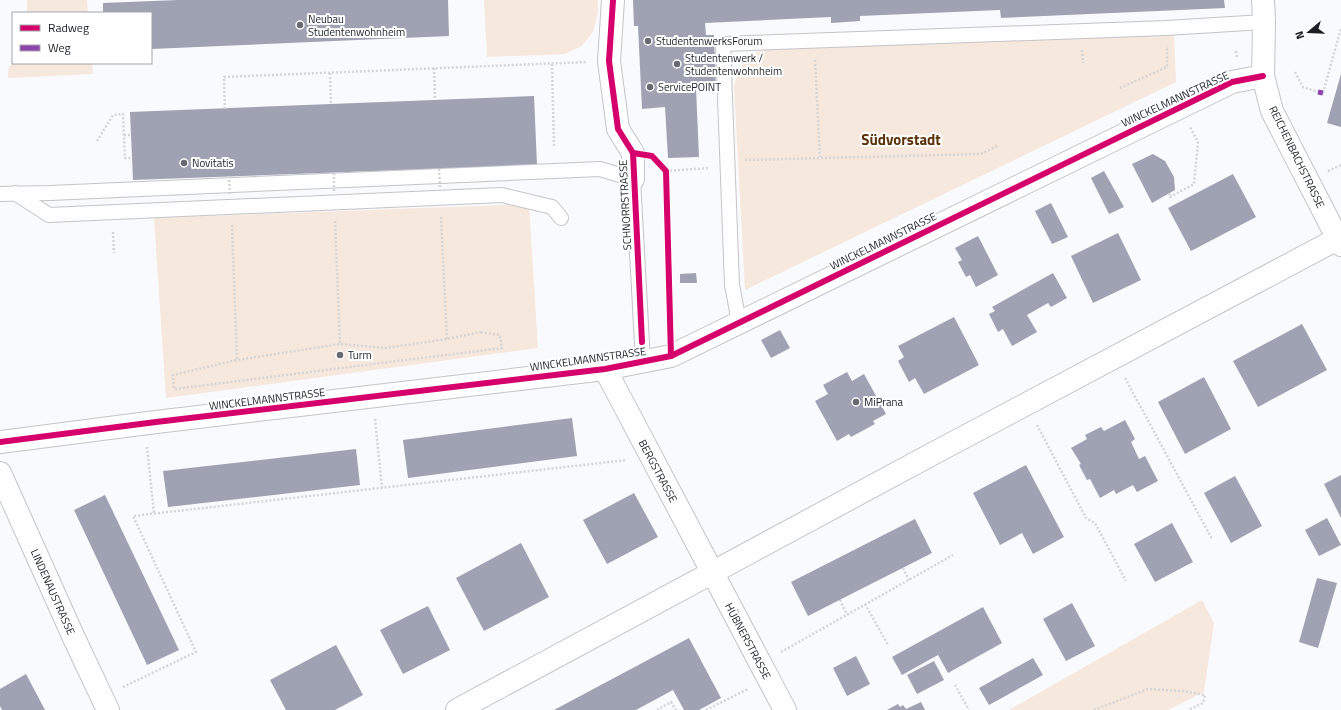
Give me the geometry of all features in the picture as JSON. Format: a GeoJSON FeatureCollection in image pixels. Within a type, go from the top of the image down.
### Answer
{"type":"FeatureCollection","features":[{"type":"Feature","properties":{"kind":"street","name":"SCHNORRSTRASSE"},"geometry":{"type":"LineString","coordinates":[[613,0],[610,61],[618,129],[633,153],[634,179]]}},
{"type":"Feature","properties":{"kind":"street","name":"REICHENBACHSTRASSE"},"geometry":{"type":"LineString","coordinates":[[1263,0],[1263,76],[1272,111],[1340,241]]}},
{"type":"Feature","properties":{"kind":"street","name":"WINCKELMANNSTRASSE"},"geometry":{"type":"LineString","coordinates":[[0,442],[145,423],[605,369],[671,356],[1232,82],[1263,76]]}},
{"type":"Feature","properties":{"kind":"street"},"geometry":{"type":"LineString","coordinates":[[457,710],[1026,404],[1340,241]]}},
{"type":"Feature","properties":{"kind":"street","name":"BERGSTRASSE"},"geometry":{"type":"LineString","coordinates":[[605,369],[712,573]]}},
{"type":"Feature","properties":{"kind":"street","name":"LINDENAUSTRASSE"},"geometry":{"type":"LineString","coordinates":[[0,473],[74,638],[105,703]]}},
{"type":"Feature","properties":{"kind":"street","name":"HÜBNERSTRASSE"},"geometry":{"type":"LineString","coordinates":[[712,573],[785,710]]}},
{"type":"Feature","properties":{"kind":"lane"},"geometry":{"type":"LineString","coordinates":[[739,322],[732,285],[723,44],[1166,28],[1264,22]]}},
{"type":"Feature","properties":{"kind":"lane"},"geometry":{"type":"LineString","coordinates":[[0,194],[600,169],[634,179]]}},
{"type":"Feature","properties":{"kind":"lane","name":"SCHNORRSTRASSE"},"geometry":{"type":"LineString","coordinates":[[634,179],[643,362]]}},
{"type":"Feature","properties":{"kind":"lane"},"geometry":{"type":"LineString","coordinates":[[15,193],[49,215],[230,201],[440,192],[502,195],[552,207],[561,218]]}},
{"type":"Feature","properties":{"kind":"path"},"geometry":{"type":"LineString","coordinates":[[1120,88],[1167,67],[1166,28]]}},
{"type":"Feature","properties":{"kind":"path"},"geometry":{"type":"LineString","coordinates":[[1323,93],[1341,28]]}},
{"type":"Feature","properties":{"kind":"path"},"geometry":{"type":"LineString","coordinates":[[814,40],[820,157]]}},
{"type":"Feature","properties":{"kind":"path"},"geometry":{"type":"LineString","coordinates":[[225,109],[224,77],[610,61]]}},
{"type":"Feature","properties":{"kind":"path"},"geometry":{"type":"LineString","coordinates":[[552,64],[554,147]]}},
{"type":"Feature","properties":{"kind":"path"},"geometry":{"type":"LineString","coordinates":[[434,68],[435,100]]}},
{"type":"Feature","properties":{"kind":"path"},"geometry":{"type":"LineString","coordinates":[[1295,72],[1303,87],[1318,92]]}},
{"type":"Feature","properties":{"kind":"path"},"geometry":{"type":"LineString","coordinates":[[330,73],[331,105]]}},
{"type":"Feature","properties":{"kind":"path"},"geometry":{"type":"LineString","coordinates":[[1169,193],[1170,197],[1194,184],[1198,142],[1181,107]]}},
{"type":"Feature","properties":{"kind":"path"},"geometry":{"type":"LineString","coordinates":[[97,141],[114,115],[123,114],[125,158],[132,158]]}},
{"type":"Feature","properties":{"kind":"path"},"geometry":{"type":"LineString","coordinates":[[124,135],[131,135]]}},
{"type":"Feature","properties":{"kind":"path"},"geometry":{"type":"LineString","coordinates":[[671,356],[666,171],[728,164],[820,157],[981,154],[999,145]]}},
{"type":"Feature","properties":{"kind":"path"},"geometry":{"type":"LineString","coordinates":[[439,169],[447,339]]}},
{"type":"Feature","properties":{"kind":"path"},"geometry":{"type":"LineString","coordinates":[[334,173],[340,344]]}},
{"type":"Feature","properties":{"kind":"path"},"geometry":{"type":"LineString","coordinates":[[230,176],[237,360]]}},
{"type":"Feature","properties":{"kind":"path"},"geometry":{"type":"LineString","coordinates":[[114,240],[114,253]]}},
{"type":"Feature","properties":{"kind":"path"},"geometry":{"type":"LineString","coordinates":[[481,332],[500,335],[502,348],[174,389],[173,375],[237,360],[340,344],[386,348],[447,339],[481,332]]}},
{"type":"Feature","properties":{"kind":"path"},"geometry":{"type":"LineString","coordinates":[[1114,358],[1212,539]]}},
{"type":"Feature","properties":{"kind":"path"},"geometry":{"type":"LineString","coordinates":[[373,396],[382,488]]}},
{"type":"Feature","properties":{"kind":"path"},"geometry":{"type":"LineString","coordinates":[[1026,404],[1086,518],[1095,523],[1126,581]]}},
{"type":"Feature","properties":{"kind":"path"},"geometry":{"type":"LineString","coordinates":[[145,423],[154,514]]}},
{"type":"Feature","properties":{"kind":"path"},"geometry":{"type":"LineString","coordinates":[[105,703],[196,652],[133,516],[651,457]]}},
{"type":"Feature","properties":{"kind":"path"},"geometry":{"type":"LineString","coordinates":[[706,710],[847,614],[953,555]]}},
{"type":"Feature","properties":{"kind":"path"},"geometry":{"type":"LineString","coordinates":[[903,568],[909,580]]}},
{"type":"Feature","properties":{"kind":"path"},"geometry":{"type":"LineString","coordinates":[[840,600],[847,614]]}},
{"type":"Feature","properties":{"kind":"path"},"geometry":{"type":"LineString","coordinates":[[865,604],[888,645]]}},
{"type":"Feature","properties":{"kind":"path"},"geometry":{"type":"LineString","coordinates":[[955,684],[969,710]]}},
{"type":"Feature","properties":{"kind":"path"},"geometry":{"type":"LineString","coordinates":[[1094,710],[1148,689],[1182,691],[1205,695],[1203,703],[1188,710]]}},
{"type":"Feature","properties":{"kind":"path"},"geometry":{"type":"LineString","coordinates":[[657,710],[672,702],[676,710]]}},
{"type":"Feature","properties":{"kind":"shaded area"},"geometry":{"type":"Polygon","coordinates":[[[27,0],[87,0],[88,12],[27,12],[27,0]]]}},
{"type":"Feature","properties":{"kind":"shaded area"},"geometry":{"type":"Polygon","coordinates":[[[484,0],[598,0],[598,12],[593,32],[582,46],[565,54],[487,57],[484,0]]]}},
{"type":"Feature","properties":{"kind":"shaded area"},"geometry":{"type":"Polygon","coordinates":[[[1174,35],[1176,82],[745,290],[734,86],[738,72],[744,62],[753,55],[766,48],[1174,35]]]}},
{"type":"Feature","properties":{"kind":"shaded area"},"geometry":{"type":"Polygon","coordinates":[[[12,63],[92,64],[93,74],[8,78],[8,69],[12,63]]]}},
{"type":"Feature","properties":{"kind":"shaded area"},"geometry":{"type":"Polygon","coordinates":[[[529,204],[538,348],[166,398],[154,218],[529,204]]]}},
{"type":"Feature","properties":{"kind":"shaded area"},"geometry":{"type":"Polygon","coordinates":[[[1202,600],[1214,623],[1204,692],[1168,710],[1009,710],[1202,600]]]}},
{"type":"Feature","properties":{"kind":"building","name":"Neubau Studentenwohnheim"},"geometry":{"type":"Polygon","coordinates":[[[178,0],[448,0],[449,36],[152,49],[152,12],[103,12],[103,3],[178,0]]]}},
{"type":"Feature","properties":{"kind":"building","name":"Studentenwerk / Studentenwohnheim"},"geometry":{"type":"Polygon","coordinates":[[[633,0],[1224,0],[1225,8],[1001,18],[1000,10],[860,16],[860,21],[831,23],[831,17],[705,23],[706,35],[714,35],[716,88],[696,88],[699,157],[668,158],[665,107],[642,109],[638,26],[634,26],[633,0]]]}},
{"type":"Feature","properties":{"kind":"building"},"geometry":{"type":"Polygon","coordinates":[[[1341,74],[1341,127],[1327,123],[1341,74]]]}},
{"type":"Feature","properties":{"kind":"building"},"geometry":{"type":"Polygon","coordinates":[[[534,96],[537,165],[133,180],[130,112],[534,96]]]}},
{"type":"Feature","properties":{"kind":"building"},"geometry":{"type":"Polygon","coordinates":[[[1153,154],[1165,161],[1174,177],[1175,190],[1152,203],[1132,164],[1153,154]]]}},
{"type":"Feature","properties":{"kind":"building"},"geometry":{"type":"Polygon","coordinates":[[[1104,171],[1124,207],[1109,214],[1091,178],[1104,171]]]}},
{"type":"Feature","properties":{"kind":"building"},"geometry":{"type":"Polygon","coordinates":[[[1233,174],[1256,217],[1191,251],[1168,208],[1233,174]]]}},
{"type":"Feature","properties":{"kind":"building"},"geometry":{"type":"Polygon","coordinates":[[[1051,203],[1068,237],[1052,244],[1035,211],[1051,203]]]}},
{"type":"Feature","properties":{"kind":"building"},"geometry":{"type":"Polygon","coordinates":[[[1118,233],[1141,280],[1093,303],[1071,256],[1118,233]]]}},
{"type":"Feature","properties":{"kind":"building"},"geometry":{"type":"Polygon","coordinates":[[[978,236],[998,275],[976,287],[970,275],[966,277],[958,262],[962,260],[955,248],[978,236]]]}},
{"type":"Feature","properties":{"kind":"building"},"geometry":{"type":"Polygon","coordinates":[[[696,273],[697,283],[680,283],[680,274],[696,273]]]}},
{"type":"Feature","properties":{"kind":"building"},"geometry":{"type":"Polygon","coordinates":[[[1053,273],[1067,298],[1051,307],[1048,303],[1027,315],[1037,332],[1012,346],[1003,329],[998,332],[989,314],[995,311],[992,307],[1053,273]]]}},
{"type":"Feature","properties":{"kind":"building"},"geometry":{"type":"Polygon","coordinates":[[[954,317],[979,365],[924,394],[915,378],[909,382],[898,361],[904,357],[898,346],[954,317]]]}},
{"type":"Feature","properties":{"kind":"building"},"geometry":{"type":"Polygon","coordinates":[[[1302,324],[1327,370],[1258,407],[1233,361],[1302,324]]]}},
{"type":"Feature","properties":{"kind":"building"},"geometry":{"type":"Polygon","coordinates":[[[780,330],[790,348],[771,358],[761,340],[780,330]]]}},
{"type":"Feature","properties":{"kind":"building"},"geometry":{"type":"Polygon","coordinates":[[[847,372],[852,381],[864,374],[886,414],[873,421],[875,424],[851,437],[849,434],[837,441],[815,401],[828,394],[823,385],[847,372]]]}},
{"type":"Feature","properties":{"kind":"building"},"geometry":{"type":"Polygon","coordinates":[[[1204,377],[1231,429],[1185,454],[1158,402],[1204,377]]]}},
{"type":"Feature","properties":{"kind":"building"},"geometry":{"type":"Polygon","coordinates":[[[572,418],[577,456],[408,478],[403,440],[572,418]]]}},
{"type":"Feature","properties":{"kind":"building"},"geometry":{"type":"Polygon","coordinates":[[[1125,420],[1135,439],[1131,442],[1139,459],[1145,456],[1158,481],[1137,492],[1133,485],[1116,494],[1114,490],[1100,498],[1090,479],[1087,480],[1079,465],[1081,464],[1071,448],[1087,439],[1085,435],[1101,427],[1104,431],[1125,420]]]}},
{"type":"Feature","properties":{"kind":"building"},"geometry":{"type":"Polygon","coordinates":[[[356,449],[360,485],[168,507],[163,471],[356,449]]]}},
{"type":"Feature","properties":{"kind":"building"},"geometry":{"type":"Polygon","coordinates":[[[1026,465],[1064,537],[1033,554],[1022,533],[1000,545],[973,493],[1026,465]]]}},
{"type":"Feature","properties":{"kind":"building"},"geometry":{"type":"Polygon","coordinates":[[[1341,475],[1341,518],[1324,484],[1341,475]]]}},
{"type":"Feature","properties":{"kind":"building"},"geometry":{"type":"Polygon","coordinates":[[[1235,476],[1262,526],[1231,543],[1204,493],[1235,476]]]}},
{"type":"Feature","properties":{"kind":"building"},"geometry":{"type":"Polygon","coordinates":[[[634,493],[658,537],[607,564],[583,520],[634,493]]]}},
{"type":"Feature","properties":{"kind":"building"},"geometry":{"type":"Polygon","coordinates":[[[105,495],[179,650],[147,665],[74,510],[105,495]]]}},
{"type":"Feature","properties":{"kind":"building"},"geometry":{"type":"Polygon","coordinates":[[[1327,518],[1341,545],[1319,556],[1305,530],[1327,518]]]}},
{"type":"Feature","properties":{"kind":"building"},"geometry":{"type":"Polygon","coordinates":[[[915,519],[932,553],[808,616],[791,582],[915,519]]]}},
{"type":"Feature","properties":{"kind":"building"},"geometry":{"type":"Polygon","coordinates":[[[1172,523],[1193,562],[1155,582],[1134,544],[1172,523]]]}},
{"type":"Feature","properties":{"kind":"building"},"geometry":{"type":"Polygon","coordinates":[[[521,543],[549,597],[484,631],[456,578],[521,543]]]}},
{"type":"Feature","properties":{"kind":"building"},"geometry":{"type":"Polygon","coordinates":[[[1317,578],[1337,583],[1318,648],[1299,642],[1317,578]]]}},
{"type":"Feature","properties":{"kind":"building"},"geometry":{"type":"Polygon","coordinates":[[[1072,603],[1095,646],[1066,661],[1043,619],[1072,603]]]}},
{"type":"Feature","properties":{"kind":"building"},"geometry":{"type":"Polygon","coordinates":[[[428,606],[450,650],[403,674],[380,630],[428,606]]]}},
{"type":"Feature","properties":{"kind":"building"},"geometry":{"type":"Polygon","coordinates":[[[983,607],[1002,643],[948,673],[938,655],[902,675],[892,657],[983,607]]]}},
{"type":"Feature","properties":{"kind":"building"},"geometry":{"type":"Polygon","coordinates":[[[689,638],[721,698],[699,710],[684,710],[673,690],[636,710],[554,710],[689,638]]]}},
{"type":"Feature","properties":{"kind":"building"},"geometry":{"type":"Polygon","coordinates":[[[336,645],[363,695],[335,710],[286,710],[270,680],[336,645]]]}},
{"type":"Feature","properties":{"kind":"building"},"geometry":{"type":"Polygon","coordinates":[[[856,656],[870,684],[847,696],[833,668],[856,656]]]}},
{"type":"Feature","properties":{"kind":"building"},"geometry":{"type":"Polygon","coordinates":[[[1033,658],[1043,675],[989,705],[979,688],[1033,658]]]}},
{"type":"Feature","properties":{"kind":"building"},"geometry":{"type":"Polygon","coordinates":[[[934,661],[944,680],[917,694],[907,675],[934,661]]]}},
{"type":"Feature","properties":{"kind":"building"},"geometry":{"type":"Polygon","coordinates":[[[26,674],[45,710],[2,710],[0,706],[0,689],[26,674]]]}},
{"type":"Feature","properties":{"kind":"building"},"geometry":{"type":"Polygon","coordinates":[[[921,702],[925,710],[887,710],[898,704],[900,707],[903,705],[906,709],[921,702]]]}},
{"type":"Feature","properties":{"kind":"marked path"},"geometry":{"type":"LineString","coordinates":[[1318,92],[1323,93]]}},
{"type":"Feature","properties":{"kind":"cycle path"},"geometry":{"type":"LineString","coordinates":[[613,0],[609,61],[618,129],[633,153],[642,342]]}},
{"type":"Feature","properties":{"kind":"cycle path"},"geometry":{"type":"LineString","coordinates":[[0,442],[605,369],[671,356],[1232,82],[1263,76]]}},
{"type":"Feature","properties":{"kind":"cycle path"},"geometry":{"type":"LineString","coordinates":[[633,153],[652,156],[666,171],[671,356]]}},
{"type":"Feature","properties":{"kind":"place","name":"Neubau Studentenwohnheim"},"geometry":{"type":"Point","coordinates":[300,25]}},
{"type":"Feature","properties":{"kind":"place","name":"StudentenwerksForum"},"geometry":{"type":"Point","coordinates":[648,41]}},
{"type":"Feature","properties":{"kind":"place","name":"Studentenwerk / Studentenwohnheim"},"geometry":{"type":"Point","coordinates":[677,64]}},
{"type":"Feature","properties":{"kind":"place","name":"ServicePOINT"},"geometry":{"type":"Point","coordinates":[650,87]}},
{"type":"Feature","properties":{"kind":"place","name":"Novitatis"},"geometry":{"type":"Point","coordinates":[184,163]}},
{"type":"Feature","properties":{"kind":"place","name":"Turm"},"geometry":{"type":"Point","coordinates":[340,355]}},
{"type":"Feature","properties":{"kind":"place","name":"MiPrana"},"geometry":{"type":"Point","coordinates":[856,402]}},
{"type":"Feature","properties":{"kind":"district","name":"Südvorstadt"},"geometry":{"type":"Point","coordinates":[901,140]}}]}
